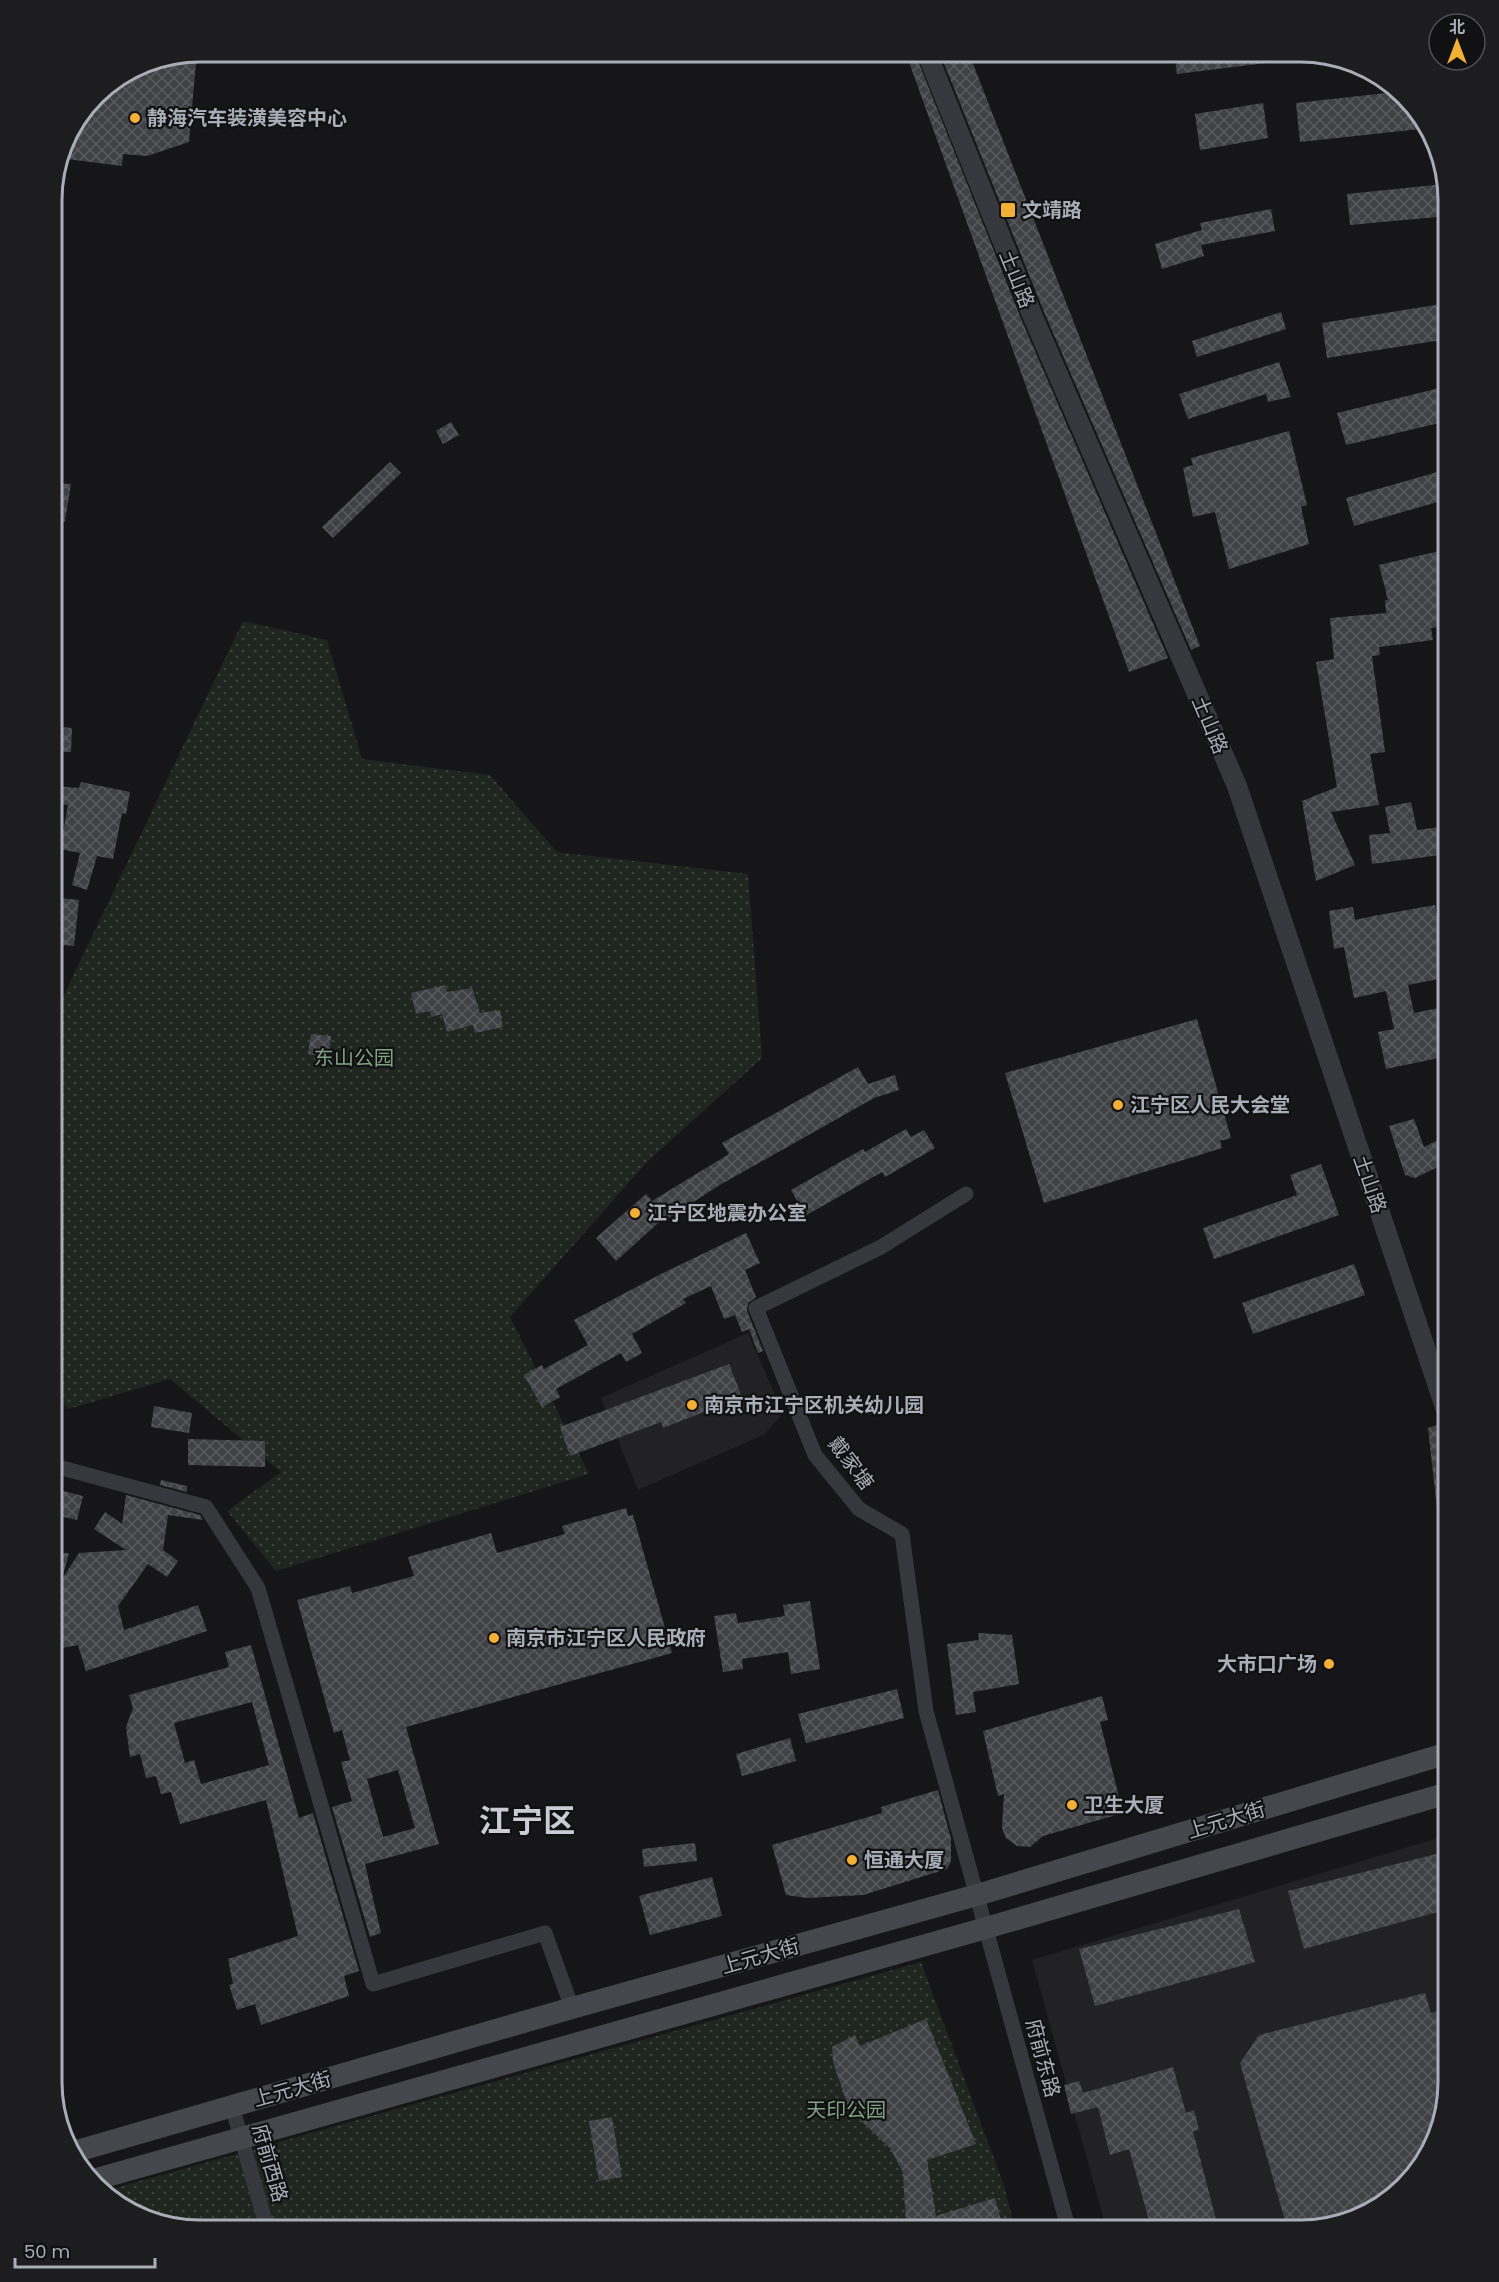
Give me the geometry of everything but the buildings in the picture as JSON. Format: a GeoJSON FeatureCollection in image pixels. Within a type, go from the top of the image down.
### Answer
{"type":"FeatureCollection","features":[{"type":"Feature","properties":{"kind":"main road","name":"上元大街"},"geometry":{"type":"LineString","coordinates":[[79,2150],[572,2008],[977,1895],[1438,1756]]}},
{"type":"Feature","properties":{"kind":"main road","name":"上元大街"},"geometry":{"type":"LineString","coordinates":[[100,2178],[986,1928],[1438,1796]]}},
{"type":"Feature","properties":{"kind":"street","name":"土山路"},"geometry":{"type":"LineString","coordinates":[[930,62],[1033,317],[1237,786],[1438,1386]]}},
{"type":"Feature","properties":{"kind":"street","name":"戴家塘"},"geometry":{"type":"LineString","coordinates":[[966,1194],[881,1247],[756,1308],[815,1455],[859,1509],[902,1534],[926,1711],[977,1895]]}},
{"type":"Feature","properties":{"kind":"street"},"geometry":{"type":"LineString","coordinates":[[62,1468],[207,1507],[258,1588],[374,1984],[545,1933],[572,2008]]}},
{"type":"Feature","properties":{"kind":"street","name":"府前东路"},"geometry":{"type":"LineString","coordinates":[[977,1895],[1067,2220]]}},
{"type":"Feature","properties":{"kind":"street","name":"府前西路"},"geometry":{"type":"LineString","coordinates":[[232,2106],[265,2220]]}},
{"type":"Feature","properties":{"kind":"shaded area","name":"南京市江宁区机关幼儿园"},"geometry":{"type":"Polygon","coordinates":[[[748,1333],[783,1413],[765,1434],[638,1490],[601,1398],[748,1333]]]}},
{"type":"Feature","properties":{"kind":"shaded area"},"geometry":{"type":"Polygon","coordinates":[[[1438,1838],[1438,2083],[1433,2119],[1427,2136],[1409,2167],[1384,2192],[1353,2210],[1336,2216],[1300,2220],[1104,2220],[1032,1960],[1438,1838]]]}},
{"type":"Feature","properties":{"kind":"green space","name":"东山公园"},"geometry":{"type":"Polygon","coordinates":[[[243,621],[327,640],[362,759],[490,775],[557,852],[748,874],[762,1058],[647,1162],[510,1317],[589,1474],[276,1571],[227,1511],[281,1472],[170,1379],[68,1409],[62,1402],[62,999],[243,621]]]}},
{"type":"Feature","properties":{"kind":"green space","name":"天印公园"},"geometry":{"type":"Polygon","coordinates":[[[921,1962],[1003,2183],[1013,2220],[190,2220],[172,2218],[146,2210],[112,2189],[921,1962]]]}},
{"type":"Feature","properties":{"kind":"place","name":"静海汽车装潢美容中心"},"geometry":{"type":"Point","coordinates":[135,118]}},
{"type":"Feature","properties":{"kind":"place","name":"文靖路"},"geometry":{"type":"Point","coordinates":[1008,210]}},
{"type":"Feature","properties":{"kind":"place","name":"江宁区人民大会堂"},"geometry":{"type":"Point","coordinates":[1118,1105]}},
{"type":"Feature","properties":{"kind":"place","name":"江宁区地震办公室"},"geometry":{"type":"Point","coordinates":[635,1213]}},
{"type":"Feature","properties":{"kind":"place","name":"南京市江宁区机关幼儿园"},"geometry":{"type":"Point","coordinates":[692,1405]}},
{"type":"Feature","properties":{"kind":"place","name":"南京市江宁区人民政府"},"geometry":{"type":"Point","coordinates":[494,1638]}},
{"type":"Feature","properties":{"kind":"place","name":"大市口广场"},"geometry":{"type":"Point","coordinates":[1329,1664]}},
{"type":"Feature","properties":{"kind":"place","name":"卫生大厦"},"geometry":{"type":"Point","coordinates":[1072,1805]}},
{"type":"Feature","properties":{"kind":"place","name":"恒通大厦"},"geometry":{"type":"Point","coordinates":[852,1860]}},
{"type":"Feature","properties":{"kind":"district","name":"江宁区"},"geometry":{"type":"Point","coordinates":[527,1821]}}]}
